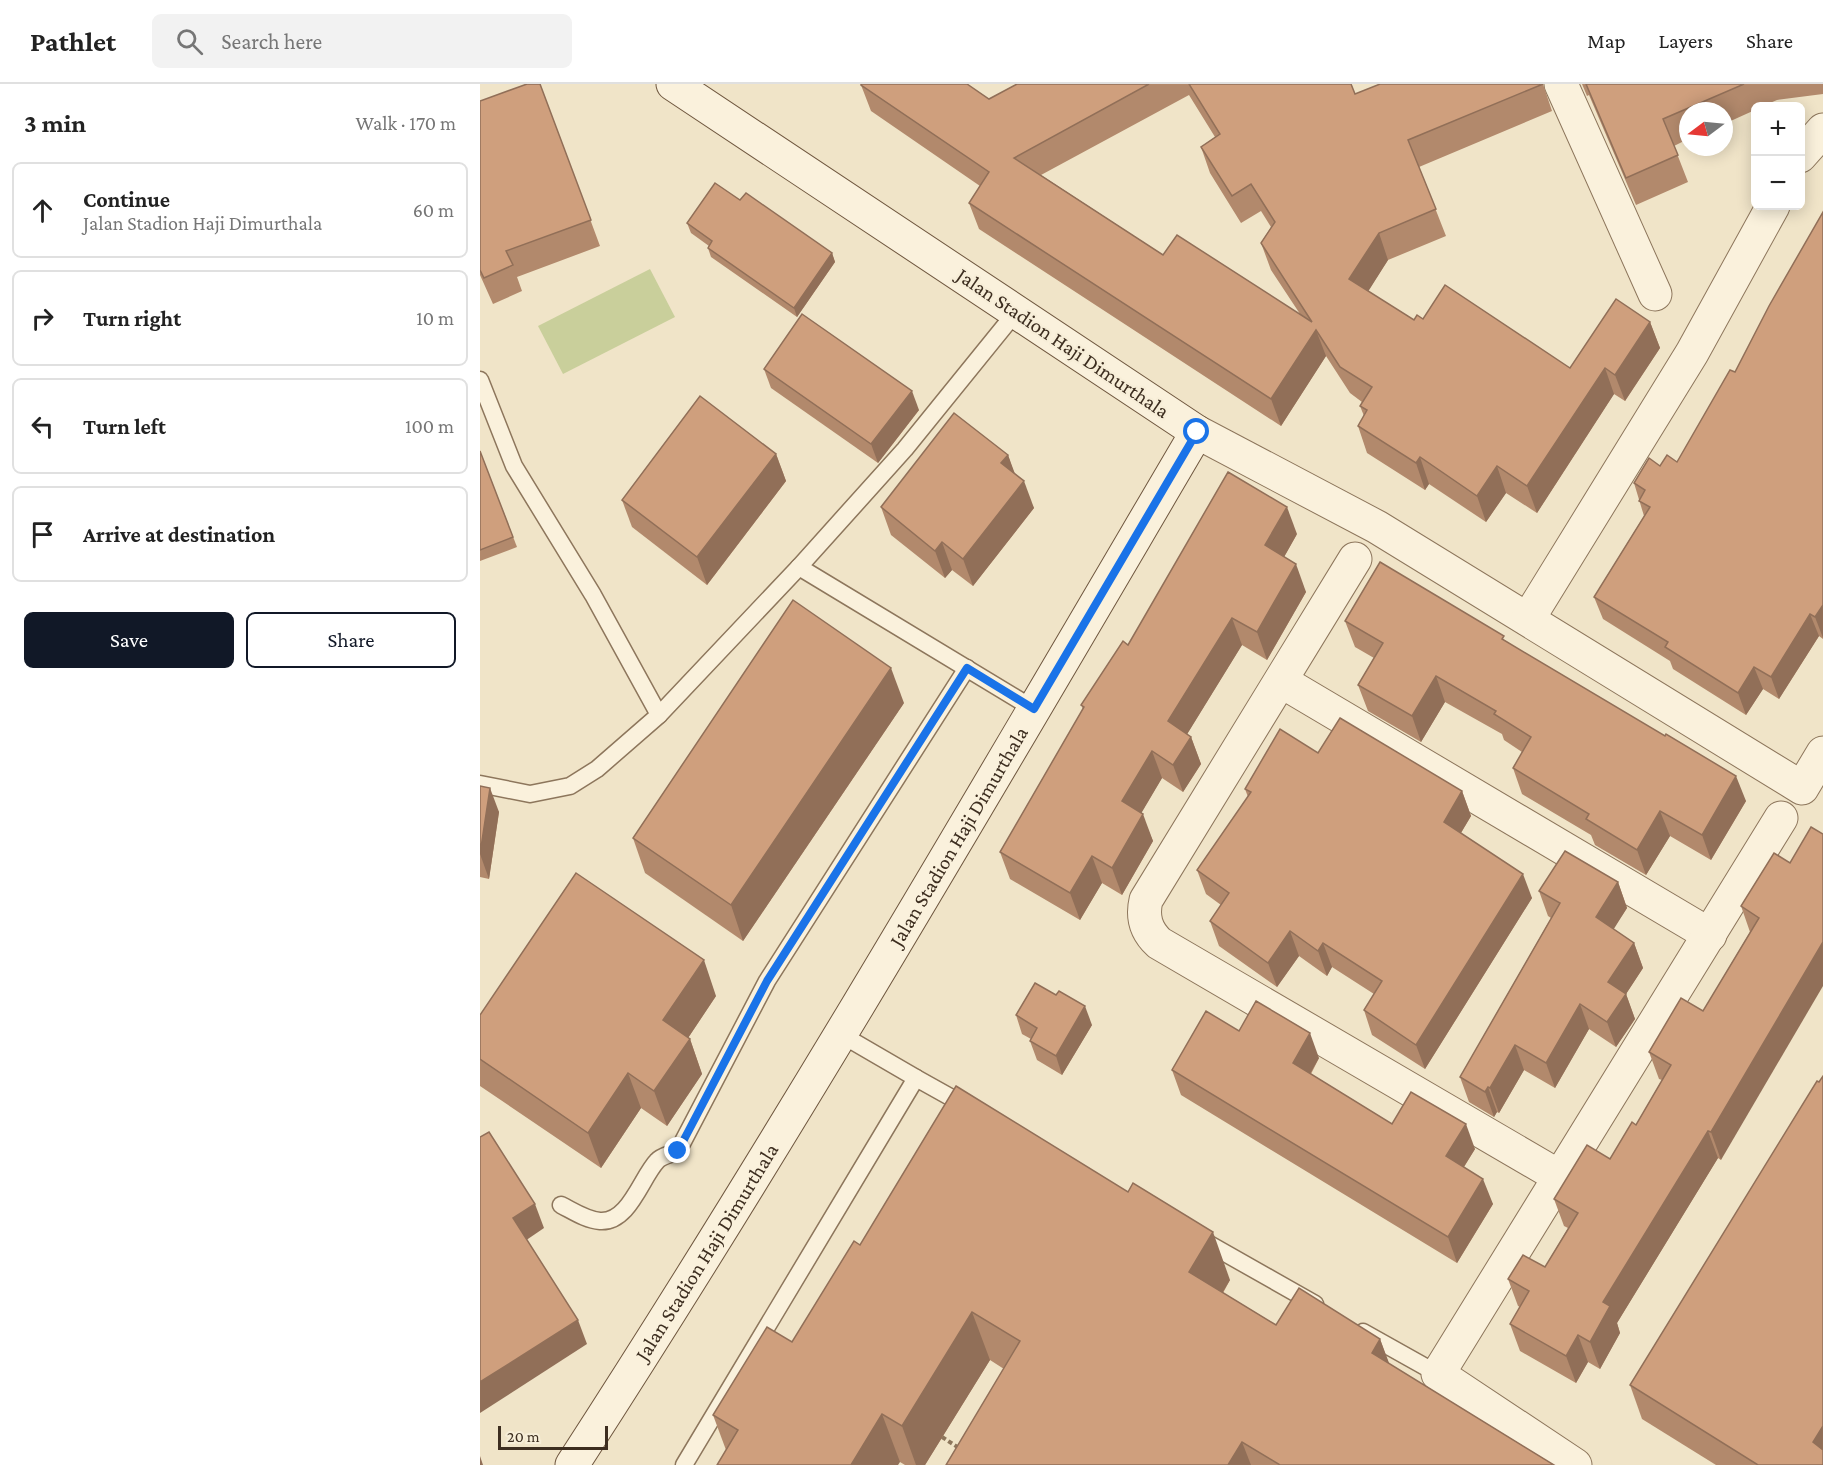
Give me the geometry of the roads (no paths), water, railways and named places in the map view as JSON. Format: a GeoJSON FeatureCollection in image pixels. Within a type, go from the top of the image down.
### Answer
{"type":"FeatureCollection","features":[{"type":"Feature","properties":{"kind":"street","name":"Jalan Stadion Haji Dimurthala"},"geometry":{"type":"LineString","coordinates":[[572,1465],[659,1332],[842,1035],[1197,432],[673,84]]}},
{"type":"Feature","properties":{"kind":"street"},"geometry":{"type":"LineString","coordinates":[[1561,84],[1655,294]]}},
{"type":"Feature","properties":{"kind":"street"},"geometry":{"type":"LineString","coordinates":[[1805,150],[1823,130]]}},
{"type":"Feature","properties":{"kind":"street"},"geometry":{"type":"LineString","coordinates":[[1528,619],[1692,353],[1771,210]]}},
{"type":"Feature","properties":{"kind":"street"},"geometry":{"type":"LineString","coordinates":[[1197,432],[1377,527],[1802,788],[1823,753]]}},
{"type":"Feature","properties":{"kind":"street"},"geometry":{"type":"LineString","coordinates":[[1355,559],[1146,900],[1144,919],[1153,938],[1560,1177]]}},
{"type":"Feature","properties":{"kind":"street"},"geometry":{"type":"LineString","coordinates":[[1281,681],[1710,935]]}},
{"type":"Feature","properties":{"kind":"street"},"geometry":{"type":"LineString","coordinates":[[1575,1465],[1438,1374],[1781,818]]}},
{"type":"Feature","properties":{"kind":"lane"},"geometry":{"type":"LineString","coordinates":[[480,784],[530,794],[570,786],[597,769],[659,716],[799,567],[905,449],[1016,312]]}},
{"type":"Feature","properties":{"kind":"lane"},"geometry":{"type":"LineString","coordinates":[[480,380],[514,466],[593,595],[659,716]]}},
{"type":"Feature","properties":{"kind":"lane"},"geometry":{"type":"LineString","coordinates":[[799,567],[1034,709]]}},
{"type":"Feature","properties":{"kind":"lane"},"geometry":{"type":"LineString","coordinates":[[561,1205],[587,1218],[602,1221],[616,1217],[642,1185],[658,1159],[678,1151],[767,981],[967,668]]}},
{"type":"Feature","properties":{"kind":"lane"},"geometry":{"type":"LineString","coordinates":[[842,1035],[987,1119]]}},
{"type":"Feature","properties":{"kind":"lane"},"geometry":{"type":"LineString","coordinates":[[684,1465],[916,1078]]}},
{"type":"Feature","properties":{"kind":"lane"},"geometry":{"type":"LineString","coordinates":[[1192,1235],[1326,1310]]}},
{"type":"Feature","properties":{"kind":"lane"},"geometry":{"type":"LineString","coordinates":[[1346,1322],[1438,1374]]}}]}
